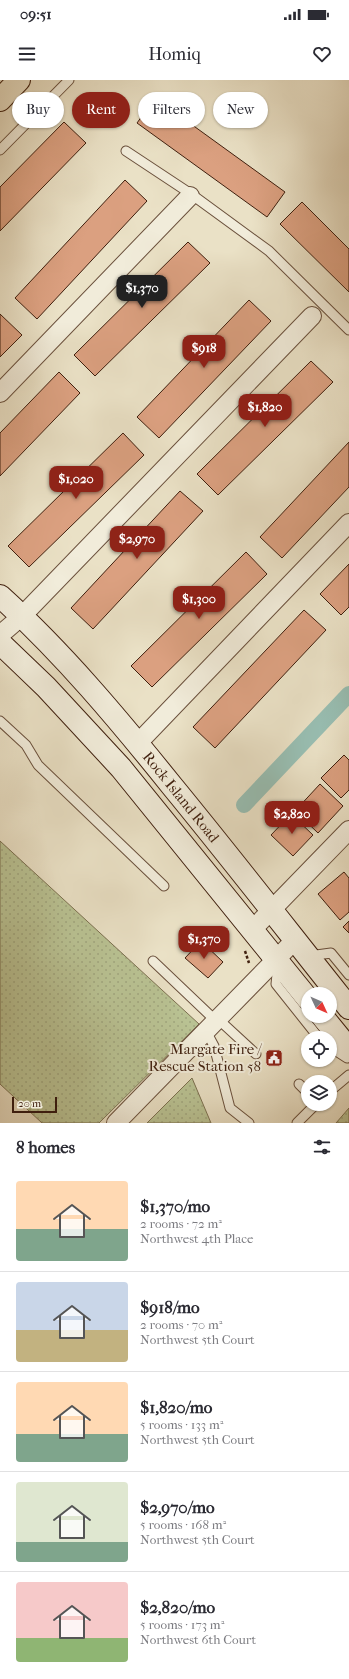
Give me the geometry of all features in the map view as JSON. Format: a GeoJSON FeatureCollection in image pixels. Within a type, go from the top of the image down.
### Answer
{"type":"FeatureCollection","features":[{"type":"Feature","properties":{"kind":"main road"},"geometry":{"type":"LineString","coordinates":[[0,100],[19,80]]}},
{"type":"Feature","properties":{"kind":"main road","name":"Rock Island Road"},"geometry":{"type":"LineString","coordinates":[[0,596],[22,616],[72,668],[138,743],[349,1008]]}},
{"type":"Feature","properties":{"kind":"main road","name":"Rock Island Road"},"geometry":{"type":"LineString","coordinates":[[0,643],[46,687],[121,768],[301,990]]}},
{"type":"Feature","properties":{"kind":"main road"},"geometry":{"type":"LineString","coordinates":[[328,1023],[349,1049]]}},
{"type":"Feature","properties":{"kind":"street"},"geometry":{"type":"LineString","coordinates":[[0,393],[190,195]]}},
{"type":"Feature","properties":{"kind":"street"},"geometry":{"type":"LineString","coordinates":[[0,635],[22,616],[318,310]]}},
{"type":"Feature","properties":{"kind":"street"},"geometry":{"type":"LineString","coordinates":[[138,743],[349,523]]}},
{"type":"Feature","properties":{"kind":"street"},"geometry":{"type":"LineString","coordinates":[[252,930],[349,830]]}},
{"type":"Feature","properties":{"kind":"street"},"geometry":{"type":"LineString","coordinates":[[116,1123],[277,961],[301,948]]}},
{"type":"Feature","properties":{"kind":"lane"},"geometry":{"type":"LineString","coordinates":[[0,150],[69,80]]}},
{"type":"Feature","properties":{"kind":"lane"},"geometry":{"type":"LineString","coordinates":[[126,151],[269,251],[318,310],[349,330]]}},
{"type":"Feature","properties":{"kind":"lane"},"geometry":{"type":"LineString","coordinates":[[0,721],[26,745],[38,765],[164,886]]}},
{"type":"Feature","properties":{"kind":"lane"},"geometry":{"type":"LineString","coordinates":[[301,948],[331,953],[349,975]]}},
{"type":"Feature","properties":{"kind":"lane"},"geometry":{"type":"LineString","coordinates":[[153,961],[213,1024],[256,1054]]}},
{"type":"Feature","properties":{"kind":"lane"},"geometry":{"type":"LineString","coordinates":[[277,961],[276,984],[313,1031]]}},
{"type":"Feature","properties":{"kind":"lane"},"geometry":{"type":"LineString","coordinates":[[213,1024],[214,1046],[230,1108],[249,1123]]}},
{"type":"Feature","properties":{"kind":"lane"},"geometry":{"type":"LineString","coordinates":[[337,1052],[346,1058],[349,1057]]}},
{"type":"Feature","properties":{"kind":"lane"},"geometry":{"type":"LineString","coordinates":[[337,1086],[349,1075]]}},
{"type":"Feature","properties":{"kind":"lane"},"geometry":{"type":"LineString","coordinates":[[298,1123],[309,1111]]}},
{"type":"Feature","properties":{"kind":"green space"},"geometry":{"type":"Polygon","coordinates":[[[0,841],[199,1024],[99,1123],[42,1123],[0,1084],[0,841]]]}},
{"type":"Feature","properties":{"kind":"green space"},"geometry":{"type":"Polygon","coordinates":[[[192,1078],[211,1123],[147,1123],[192,1078]]]}},
{"type":"Feature","properties":{"kind":"green space"},"geometry":{"type":"Polygon","coordinates":[[[349,1108],[349,1123],[336,1123],[349,1108]]]}},
{"type":"Feature","properties":{"kind":"building"},"geometry":{"type":"Polygon","coordinates":[[[64,122],[86,143],[0,231],[0,187],[58,128],[64,128],[64,122]]]}},
{"type":"Feature","properties":{"kind":"building"},"geometry":{"type":"Polygon","coordinates":[[[144,128],[196,128],[285,192],[267,217],[144,128]]]}},
{"type":"Feature","properties":{"kind":"building"},"geometry":{"type":"Polygon","coordinates":[[[125,180],[147,201],[37,319],[15,298],[125,180]]]}},
{"type":"Feature","properties":{"kind":"building"},"geometry":{"type":"Polygon","coordinates":[[[302,202],[349,249],[349,292],[280,224],[302,202]]]}},
{"type":"Feature","properties":{"kind":"building"},"geometry":{"type":"Polygon","coordinates":[[[188,242],[210,263],[95,376],[74,355],[188,242]]]}},
{"type":"Feature","properties":{"kind":"building"},"geometry":{"type":"Polygon","coordinates":[[[249,300],[271,321],[159,438],[137,417],[249,300]]]}},
{"type":"Feature","properties":{"kind":"building"},"geometry":{"type":"Polygon","coordinates":[[[0,314],[22,335],[0,357],[0,314]]]}},
{"type":"Feature","properties":{"kind":"building"},"geometry":{"type":"Polygon","coordinates":[[[311,361],[333,382],[218,495],[197,474],[311,361]]]}},
{"type":"Feature","properties":{"kind":"building"},"geometry":{"type":"Polygon","coordinates":[[[59,372],[80,393],[0,476],[0,433],[59,372]]]}},
{"type":"Feature","properties":{"kind":"building"},"geometry":{"type":"Polygon","coordinates":[[[123,433],[144,455],[29,567],[8,546],[123,433]]]}},
{"type":"Feature","properties":{"kind":"building"},"geometry":{"type":"Polygon","coordinates":[[[349,442],[349,487],[282,558],[260,537],[349,442]]]}},
{"type":"Feature","properties":{"kind":"building"},"geometry":{"type":"Polygon","coordinates":[[[180,491],[203,511],[93,629],[71,608],[180,491]]]}},
{"type":"Feature","properties":{"kind":"building"},"geometry":{"type":"Polygon","coordinates":[[[246,552],[267,574],[152,687],[131,666],[246,552]]]}},
{"type":"Feature","properties":{"kind":"building"},"geometry":{"type":"Polygon","coordinates":[[[349,564],[349,607],[341,615],[320,594],[349,564]]]}},
{"type":"Feature","properties":{"kind":"building"},"geometry":{"type":"Polygon","coordinates":[[[304,610],[326,630],[215,748],[193,727],[304,610]]]}},
{"type":"Feature","properties":{"kind":"building"},"geometry":{"type":"Polygon","coordinates":[[[344,755],[349,760],[349,790],[341,798],[321,778],[344,755]]]}},
{"type":"Feature","properties":{"kind":"building"},"geometry":{"type":"Polygon","coordinates":[[[320,784],[343,806],[318,833],[295,811],[320,784]]]}},
{"type":"Feature","properties":{"kind":"building"},"geometry":{"type":"Polygon","coordinates":[[[291,814],[313,835],[293,856],[271,835],[291,814]]]}},
{"type":"Feature","properties":{"kind":"building"},"geometry":{"type":"Polygon","coordinates":[[[344,872],[349,878],[349,912],[340,920],[318,894],[344,872]]]}},
{"type":"Feature","properties":{"kind":"building"},"geometry":{"type":"Polygon","coordinates":[[[349,921],[349,933],[343,927],[349,921]]]}},
{"type":"Feature","properties":{"kind":"building"},"geometry":{"type":"Polygon","coordinates":[[[201,941],[223,962],[208,978],[185,958],[201,941]]]}},
{"type":"Feature","properties":{"kind":"waterway"},"geometry":{"type":"LineString","coordinates":[[244,805],[349,694]]}},
{"type":"Feature","properties":{"kind":"place","name":"Margate Fire / Rescue Station 58"},"geometry":{"type":"Point","coordinates":[274,1058]}}]}
